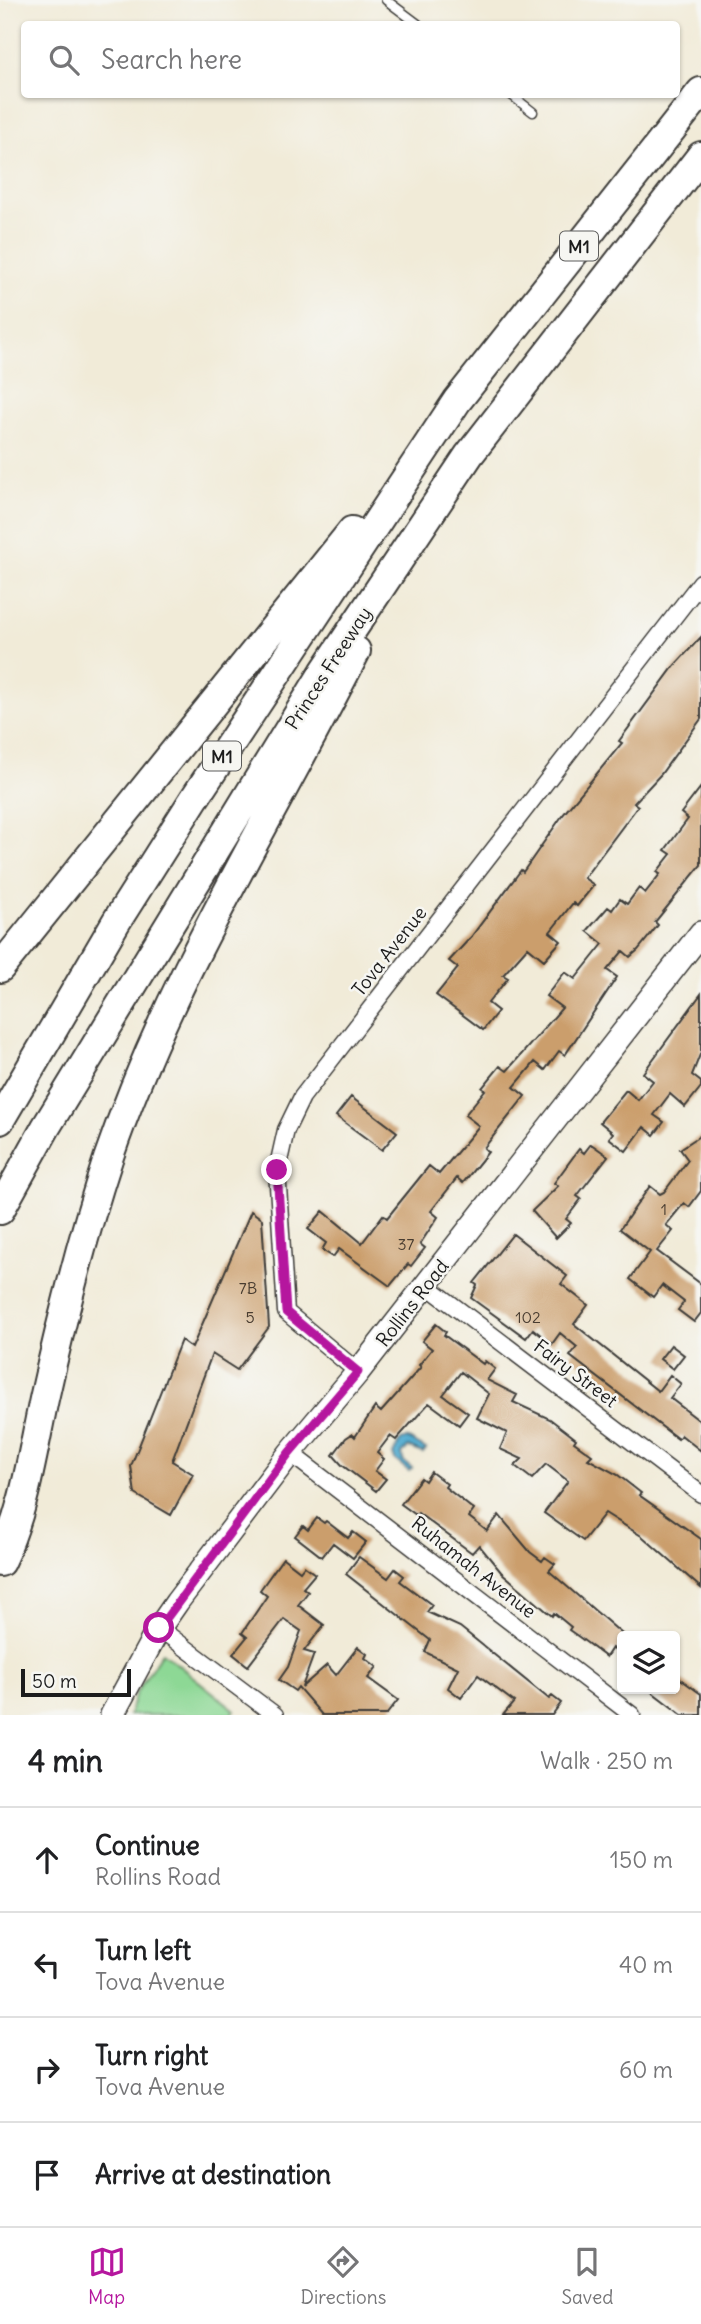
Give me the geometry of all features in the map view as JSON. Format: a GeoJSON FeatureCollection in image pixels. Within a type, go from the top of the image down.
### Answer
{"type":"FeatureCollection","features":[{"type":"Feature","properties":{"kind":"highway","name":"Princes Freeway"},"geometry":{"type":"LineString","coordinates":[[0,1120],[116,922],[187,810],[457,401],[701,92]]}},
{"type":"Feature","properties":{"kind":"highway","name":"Princes Freeway"},"geometry":{"type":"LineString","coordinates":[[0,1210],[46,1127],[324,671],[469,455],[701,156]]}},
{"type":"Feature","properties":{"kind":"highway"},"geometry":{"type":"LineString","coordinates":[[0,968],[457,401]]}},
{"type":"Feature","properties":{"kind":"highway"},"geometry":{"type":"LineString","coordinates":[[0,1562],[25,1494],[44,1399],[89,1219],[155,1037],[219,903],[343,677],[416,534]]}},
{"type":"Feature","properties":{"kind":"highway"},"geometry":{"type":"LineString","coordinates":[[0,1511],[25,1457],[44,1399]]}},
{"type":"Feature","properties":{"kind":"street","name":"Tova Avenue"},"geometry":{"type":"LineString","coordinates":[[358,1372],[286,1312],[277,1170],[286,1130],[302,1097],[701,582]]}},
{"type":"Feature","properties":{"kind":"street","name":"Rollins Road"},"geometry":{"type":"LineString","coordinates":[[112,1715],[159,1628],[289,1453],[358,1372],[701,933]]}},
{"type":"Feature","properties":{"kind":"street","name":"Fairy Street"},"geometry":{"type":"LineString","coordinates":[[426,1285],[701,1494]]}},
{"type":"Feature","properties":{"kind":"street","name":"Ruhamah Avenue"},"geometry":{"type":"LineString","coordinates":[[289,1453],[632,1715]]}},
{"type":"Feature","properties":{"kind":"street"},"geometry":{"type":"LineString","coordinates":[[159,1628],[275,1715]]}},
{"type":"Feature","properties":{"kind":"lane"},"geometry":{"type":"LineString","coordinates":[[386,0],[414,21]]}},
{"type":"Feature","properties":{"kind":"lane"},"geometry":{"type":"LineString","coordinates":[[515,98],[533,112]]}},
{"type":"Feature","properties":{"kind":"green space"},"geometry":{"type":"Polygon","coordinates":[[[162,1652],[235,1710],[231,1715],[129,1715],[136,1693],[162,1652]]]}},
{"type":"Feature","properties":{"kind":"water"},"geometry":{"type":"Polygon","coordinates":[[[407,1438],[426,1449],[423,1453],[408,1447],[402,1454],[403,1461],[412,1468],[409,1471],[395,1460],[393,1454],[401,1440],[407,1438]]]}},
{"type":"Feature","properties":{"kind":"building"},"geometry":{"type":"Polygon","coordinates":[[[701,637],[701,719],[661,774],[634,803],[638,806],[584,878],[594,885],[577,906],[573,903],[550,932],[561,941],[544,960],[528,947],[503,975],[508,978],[488,1003],[498,1011],[483,1030],[436,995],[458,968],[449,961],[471,937],[521,870],[523,872],[562,816],[622,743],[619,741],[675,665],[701,637]]]}},
{"type":"Feature","properties":{"kind":"building"},"geometry":{"type":"Polygon","coordinates":[[[701,787],[701,865],[655,922],[658,925],[638,950],[630,957],[623,951],[607,970],[617,977],[565,1055],[559,1051],[545,1070],[535,1062],[514,1087],[525,1096],[484,1148],[488,1152],[463,1183],[457,1178],[431,1211],[438,1217],[420,1244],[425,1248],[411,1266],[408,1264],[390,1286],[339,1249],[333,1257],[322,1250],[326,1243],[308,1229],[323,1211],[362,1243],[383,1215],[387,1218],[429,1166],[439,1174],[479,1126],[465,1115],[485,1090],[482,1088],[500,1066],[507,1071],[562,1008],[546,996],[565,972],[575,979],[603,944],[587,931],[608,907],[612,910],[620,899],[627,904],[639,888],[645,893],[660,874],[657,872],[671,854],[665,850],[688,819],[681,813],[701,787]]]}},
{"type":"Feature","properties":{"kind":"building"},"geometry":{"type":"Polygon","coordinates":[[[701,994],[701,1052],[692,1075],[701,1082],[701,1087],[685,1107],[670,1094],[654,1115],[664,1122],[654,1135],[644,1127],[626,1151],[609,1138],[613,1133],[600,1122],[626,1090],[638,1100],[653,1081],[643,1073],[701,994]]]}},
{"type":"Feature","properties":{"kind":"building"},"geometry":{"type":"Polygon","coordinates":[[[351,1097],[397,1132],[382,1150],[336,1116],[351,1097]]]}},
{"type":"Feature","properties":{"kind":"building"},"geometry":{"type":"Polygon","coordinates":[[[701,1135],[701,1191],[689,1207],[684,1203],[666,1225],[673,1231],[657,1251],[701,1284],[701,1313],[694,1322],[678,1310],[684,1302],[662,1285],[653,1297],[630,1279],[650,1252],[620,1229],[650,1186],[660,1194],[664,1192],[688,1160],[680,1149],[701,1135]]]}},
{"type":"Feature","properties":{"kind":"building"},"geometry":{"type":"Polygon","coordinates":[[[591,1144],[608,1156],[577,1196],[581,1199],[566,1219],[571,1223],[556,1238],[532,1211],[558,1186],[554,1183],[579,1149],[584,1153],[591,1144]]]}},
{"type":"Feature","properties":{"kind":"building"},"geometry":{"type":"Polygon","coordinates":[[[251,1211],[262,1219],[269,1327],[237,1370],[212,1354],[172,1461],[193,1474],[171,1515],[135,1494],[131,1466],[181,1340],[192,1348],[251,1211]]]}},
{"type":"Feature","properties":{"kind":"building"},"geometry":{"type":"Polygon","coordinates":[[[513,1234],[567,1276],[561,1284],[588,1305],[574,1324],[658,1391],[670,1375],[681,1384],[670,1398],[701,1422],[701,1451],[681,1435],[678,1439],[570,1356],[577,1347],[560,1333],[552,1344],[533,1329],[526,1338],[471,1298],[477,1285],[474,1283],[513,1234]]]}},
{"type":"Feature","properties":{"kind":"building"},"geometry":{"type":"Polygon","coordinates":[[[436,1324],[446,1332],[444,1335],[483,1364],[485,1361],[495,1369],[487,1380],[517,1395],[513,1402],[550,1419],[592,1455],[588,1459],[618,1475],[641,1493],[639,1495],[701,1539],[701,1588],[643,1537],[605,1513],[583,1541],[544,1513],[568,1481],[546,1464],[532,1479],[515,1466],[522,1459],[500,1449],[507,1433],[477,1418],[489,1394],[461,1372],[443,1395],[468,1413],[459,1425],[429,1403],[396,1440],[390,1436],[377,1453],[384,1459],[375,1471],[386,1479],[376,1491],[342,1465],[333,1455],[346,1438],[352,1434],[355,1437],[375,1407],[381,1412],[421,1367],[419,1365],[432,1349],[422,1341],[436,1324]]]}},
{"type":"Feature","properties":{"kind":"building"},"geometry":{"type":"Polygon","coordinates":[[[671,1345],[684,1355],[673,1369],[660,1359],[671,1345]]]}},
{"type":"Feature","properties":{"kind":"building"},"geometry":{"type":"Polygon","coordinates":[[[431,1472],[447,1484],[445,1487],[474,1510],[469,1517],[487,1531],[499,1515],[530,1552],[542,1561],[545,1557],[555,1564],[549,1571],[619,1631],[616,1651],[612,1648],[606,1657],[569,1630],[571,1627],[554,1613],[552,1616],[501,1572],[479,1545],[472,1553],[418,1513],[416,1515],[401,1504],[421,1478],[425,1481],[431,1472]]]}},
{"type":"Feature","properties":{"kind":"building"},"geometry":{"type":"Polygon","coordinates":[[[317,1518],[324,1523],[326,1521],[348,1538],[353,1532],[366,1542],[353,1558],[333,1543],[322,1557],[295,1536],[303,1526],[308,1530],[317,1518]]]}},
{"type":"Feature","properties":{"kind":"building"},"geometry":{"type":"Polygon","coordinates":[[[359,1557],[388,1578],[395,1569],[404,1576],[400,1581],[432,1605],[427,1612],[460,1627],[549,1699],[552,1696],[561,1703],[552,1715],[503,1715],[514,1702],[478,1675],[461,1698],[448,1688],[458,1668],[425,1652],[430,1640],[346,1574],[359,1557]]]}},
{"type":"Feature","properties":{"kind":"building"},"geometry":{"type":"Polygon","coordinates":[[[283,1558],[300,1571],[304,1566],[315,1574],[303,1588],[308,1592],[298,1605],[324,1625],[304,1651],[314,1654],[302,1687],[327,1665],[336,1675],[358,1647],[367,1654],[365,1658],[377,1667],[368,1678],[398,1700],[386,1715],[322,1715],[298,1687],[295,1691],[279,1680],[288,1667],[301,1631],[284,1619],[248,1666],[233,1654],[247,1637],[242,1633],[267,1596],[260,1590],[283,1558]]]}},
{"type":"Feature","properties":{"kind":"building"},"geometry":{"type":"Polygon","coordinates":[[[680,1679],[701,1694],[701,1715],[682,1715],[655,1694],[680,1694],[680,1679]]]}},
{"type":"Feature","properties":{"kind":"route"},"geometry":{"type":"LineString","coordinates":[[159,1628],[289,1453],[358,1372],[291,1319],[286,1312],[277,1170]]}}]}
